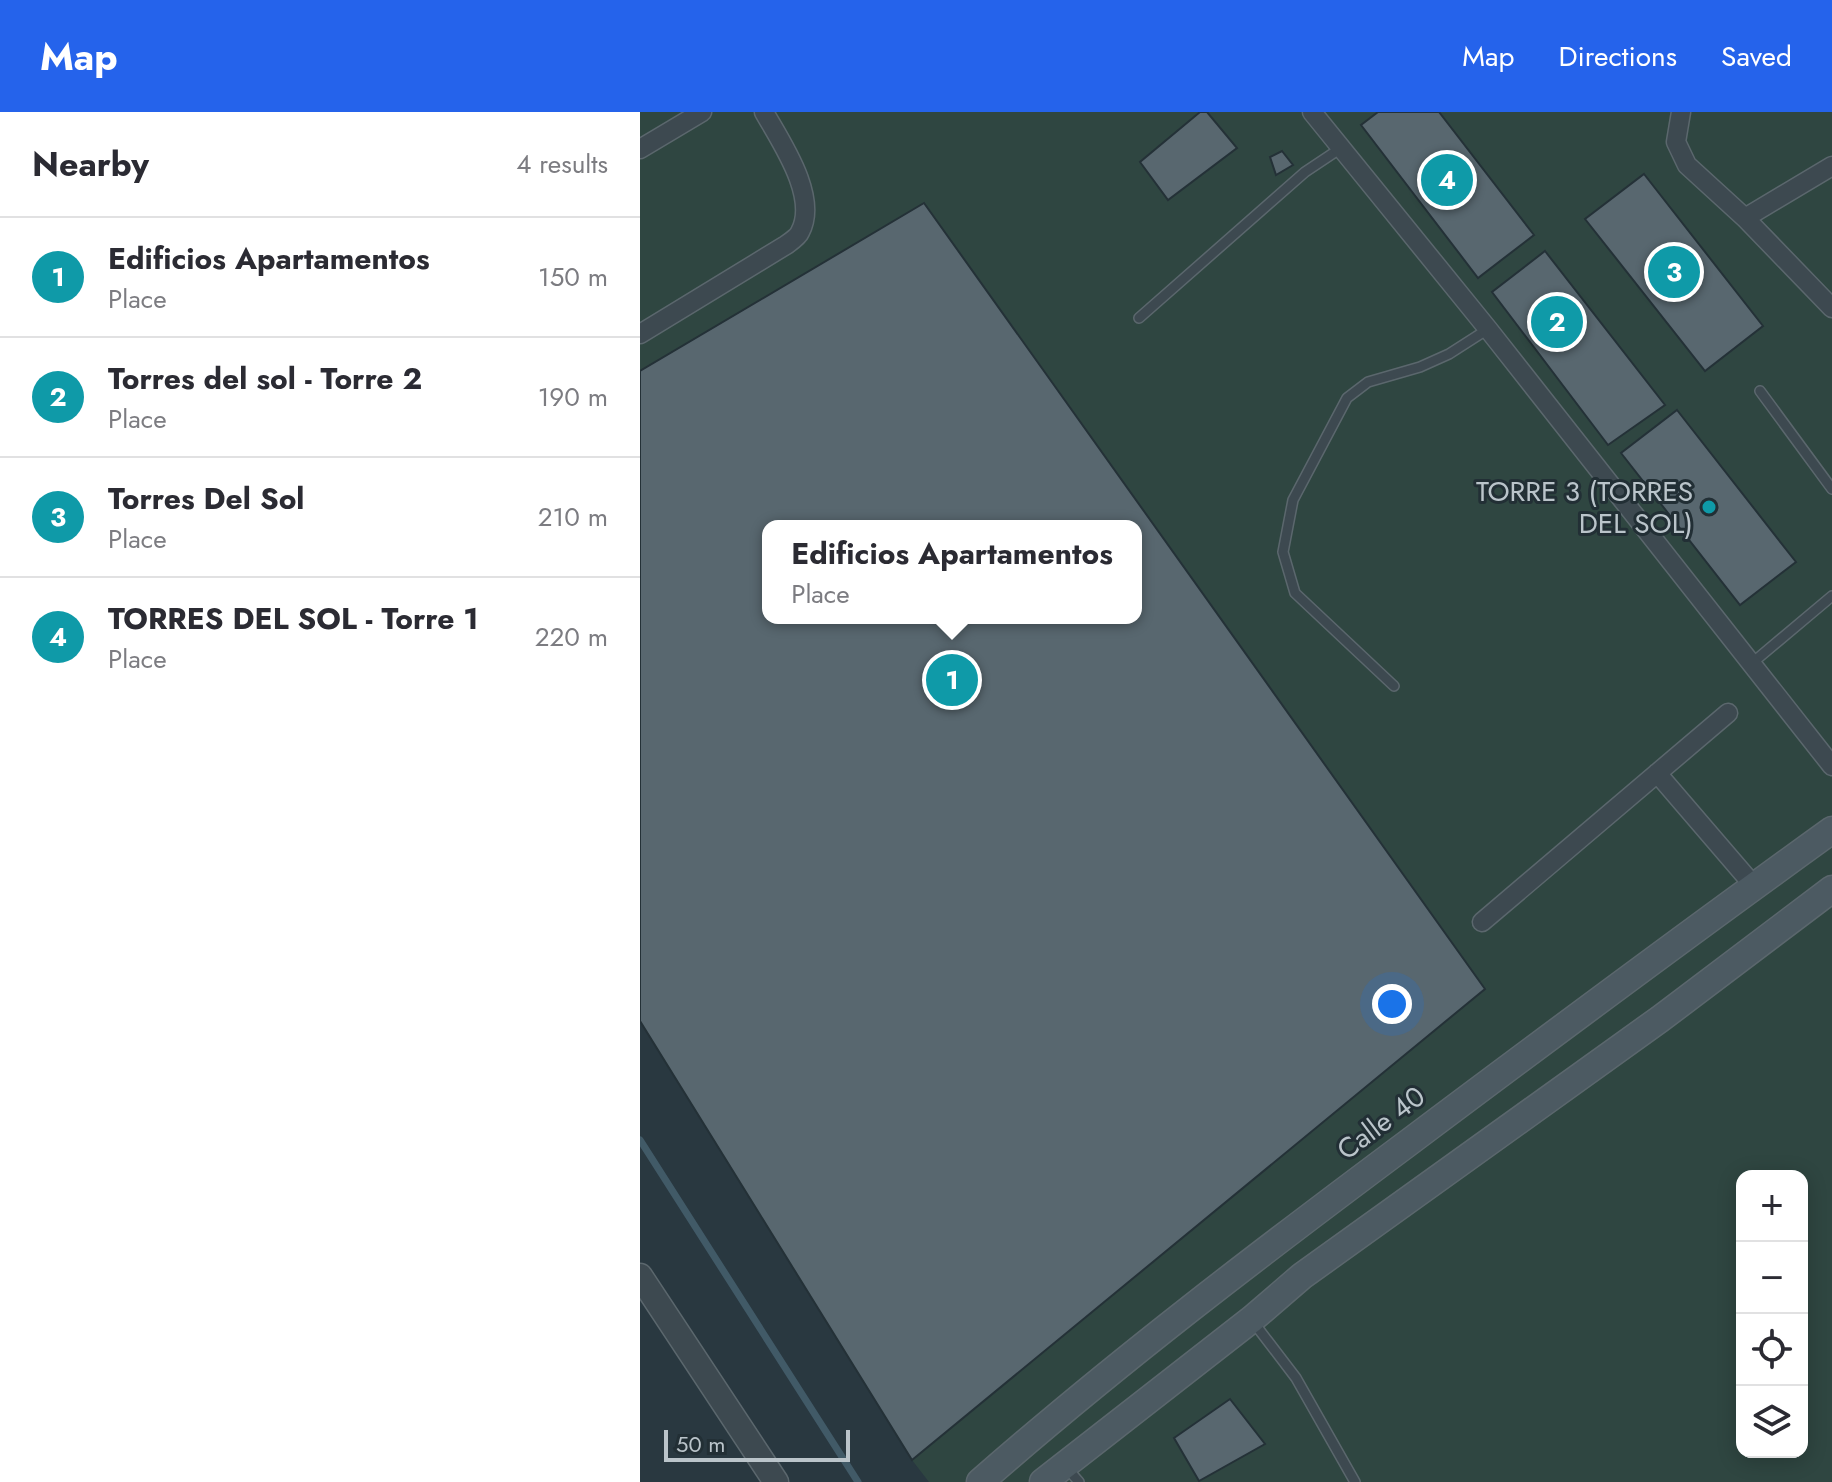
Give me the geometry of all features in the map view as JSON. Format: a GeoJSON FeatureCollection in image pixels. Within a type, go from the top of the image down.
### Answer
{"type":"FeatureCollection","features":[{"type":"Feature","properties":{"kind":"main road","name":"Calle 40"},"geometry":{"type":"LineString","coordinates":[[980,1482],[1053,1418],[1261,1253],[1832,830]]}},
{"type":"Feature","properties":{"kind":"main road"},"geometry":{"type":"LineString","coordinates":[[1043,1482],[1071,1473],[1302,1276],[1660,1019],[1832,889]]}},
{"type":"Feature","properties":{"kind":"street"},"geometry":{"type":"LineString","coordinates":[[640,149],[702,112]]}},
{"type":"Feature","properties":{"kind":"street"},"geometry":{"type":"LineString","coordinates":[[640,334],[786,245],[800,232],[805,207],[797,169],[764,112]]}},
{"type":"Feature","properties":{"kind":"street"},"geometry":{"type":"LineString","coordinates":[[1312,112],[1488,329],[1832,766]]}},
{"type":"Feature","properties":{"kind":"street"},"geometry":{"type":"LineString","coordinates":[[1681,112],[1676,142],[1687,165],[1745,218],[1832,308]]}},
{"type":"Feature","properties":{"kind":"street"},"geometry":{"type":"LineString","coordinates":[[1745,218],[1832,166]]}},
{"type":"Feature","properties":{"kind":"street"},"geometry":{"type":"LineString","coordinates":[[1482,922],[1728,713]]}},
{"type":"Feature","properties":{"kind":"street"},"geometry":{"type":"LineString","coordinates":[[1657,773],[1754,886]]}},
{"type":"Feature","properties":{"kind":"street"},"geometry":{"type":"LineString","coordinates":[[640,1276],[776,1482]]}},
{"type":"Feature","properties":{"kind":"lane"},"geometry":{"type":"LineString","coordinates":[[1139,318],[1305,172],[1341,148]]}},
{"type":"Feature","properties":{"kind":"lane"},"geometry":{"type":"LineString","coordinates":[[1394,686],[1295,593],[1283,552],[1293,500],[1347,398],[1368,382],[1420,367],[1449,354],[1488,329]]}},
{"type":"Feature","properties":{"kind":"lane"},"geometry":{"type":"LineString","coordinates":[[1760,391],[1832,489]]}},
{"type":"Feature","properties":{"kind":"lane"},"geometry":{"type":"LineString","coordinates":[[1751,664],[1832,596]]}},
{"type":"Feature","properties":{"kind":"lane"},"geometry":{"type":"LineString","coordinates":[[1252,1319],[1296,1378],[1355,1482]]}},
{"type":"Feature","properties":{"kind":"green space"},"geometry":{"type":"Polygon","coordinates":[[[640,112],[1832,112],[1832,1482],[929,1482],[912,1460],[640,1021],[640,112]]]}},
{"type":"Feature","properties":{"kind":"building"},"geometry":{"type":"Polygon","coordinates":[[[1200,112],[1207,112],[1237,148],[1168,200],[1140,162],[1200,112]]]}},
{"type":"Feature","properties":{"kind":"building"},"geometry":{"type":"Polygon","coordinates":[[[1378,112],[1439,112],[1534,235],[1478,278],[1361,125],[1378,112]]]}},
{"type":"Feature","properties":{"kind":"building"},"geometry":{"type":"Polygon","coordinates":[[[1282,151],[1293,165],[1276,175],[1270,157],[1282,151]]]}},
{"type":"Feature","properties":{"kind":"building"},"geometry":{"type":"Polygon","coordinates":[[[1644,174],[1763,326],[1705,371],[1585,219],[1644,174]]]}},
{"type":"Feature","properties":{"kind":"building"},"geometry":{"type":"Polygon","coordinates":[[[924,203],[1485,989],[912,1460],[640,1021],[640,371],[924,203]]]}},
{"type":"Feature","properties":{"kind":"building"},"geometry":{"type":"Polygon","coordinates":[[[1545,251],[1665,405],[1608,445],[1492,292],[1545,251]]]}},
{"type":"Feature","properties":{"kind":"building","name":"TORRE 3 (TORRES DEL SOL)"},"geometry":{"type":"Polygon","coordinates":[[[1677,410],[1796,562],[1740,605],[1621,453],[1677,410]]]}},
{"type":"Feature","properties":{"kind":"building"},"geometry":{"type":"Polygon","coordinates":[[[1230,1399],[1265,1444],[1199,1481],[1174,1438],[1230,1399]]]}},
{"type":"Feature","properties":{"kind":"waterway"},"geometry":{"type":"LineString","coordinates":[[640,1140],[858,1482]]}},
{"type":"Feature","properties":{"kind":"place","name":"TORRES DEL SOL - Torre 1"},"geometry":{"type":"Point","coordinates":[1447,180]}},
{"type":"Feature","properties":{"kind":"place","name":"Torres Del Sol"},"geometry":{"type":"Point","coordinates":[1674,272]}},
{"type":"Feature","properties":{"kind":"place","name":"Torres del sol - Torre 2"},"geometry":{"type":"Point","coordinates":[1557,322]}},
{"type":"Feature","properties":{"kind":"place","name":"TORRE 3 (TORRES DEL SOL)"},"geometry":{"type":"Point","coordinates":[1709,507]}},
{"type":"Feature","properties":{"kind":"place","name":"Edificios Apartamentos"},"geometry":{"type":"Point","coordinates":[952,680]}}]}
